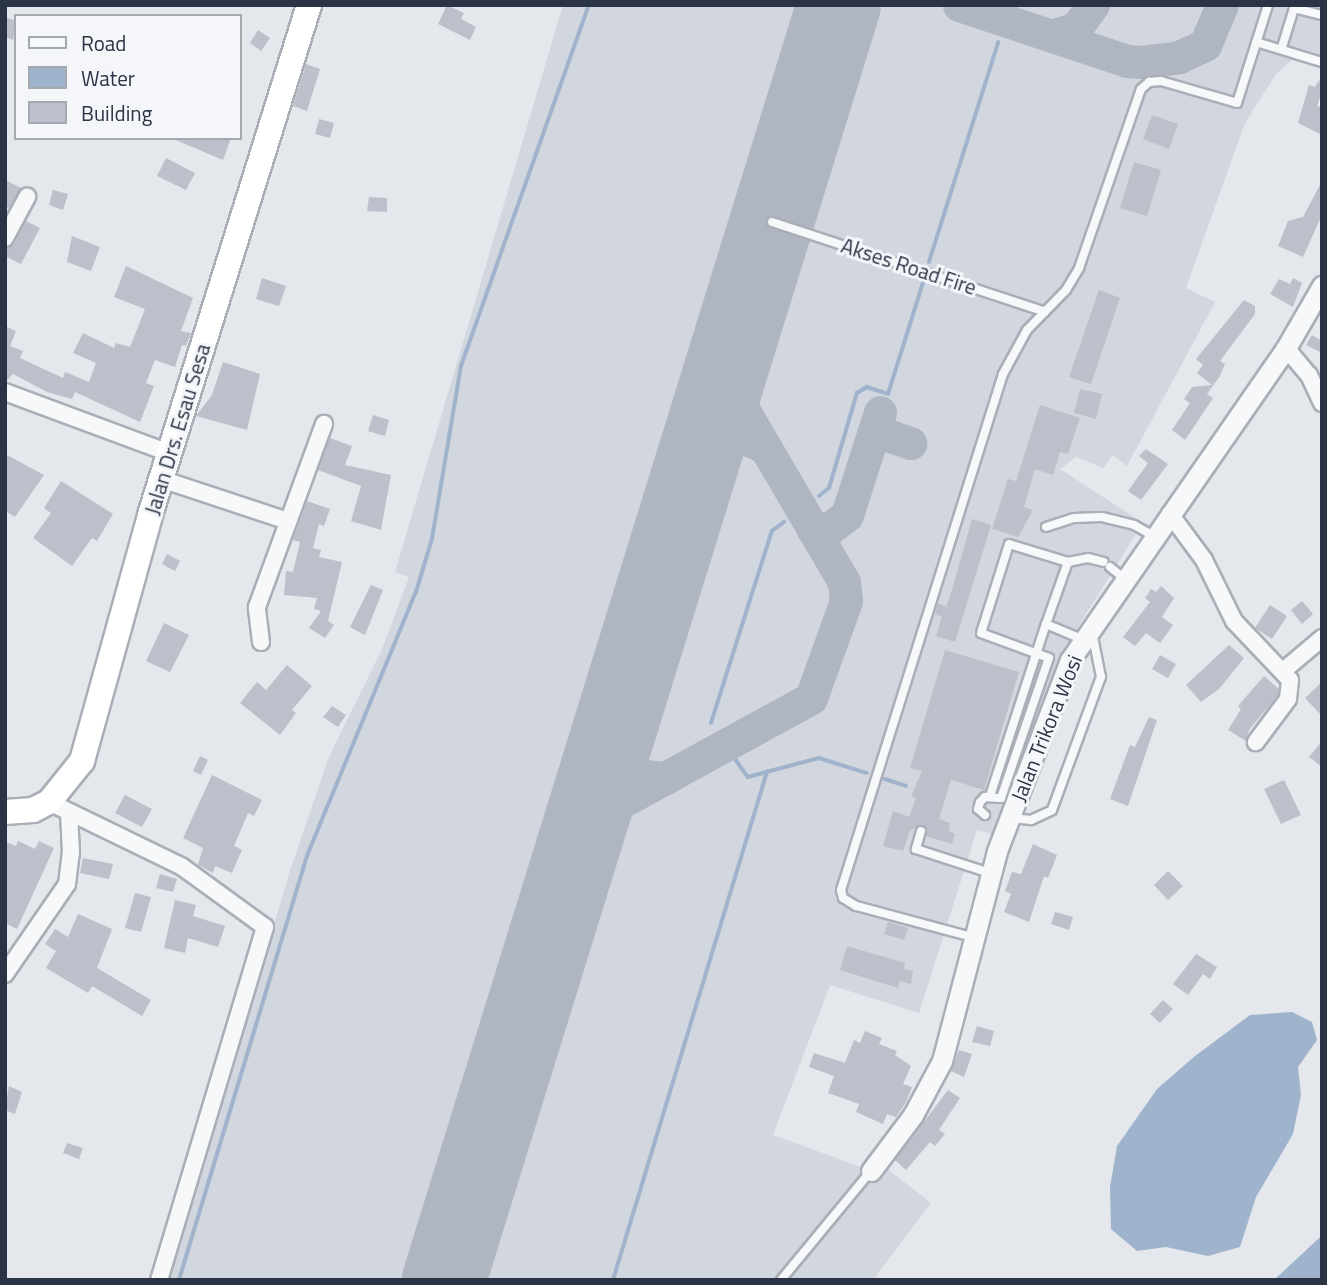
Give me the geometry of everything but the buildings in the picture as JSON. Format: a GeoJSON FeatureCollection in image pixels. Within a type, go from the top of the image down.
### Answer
{"type":"FeatureCollection","features":[{"type":"Feature","properties":{"kind":"highway","name":"Jalan Drs. Esau Sesa"},"geometry":{"type":"LineString","coordinates":[[59,807],[67,785],[85,753],[161,479],[309,5]]}},
{"type":"Feature","properties":{"kind":"highway"},"geometry":{"type":"LineString","coordinates":[[5,812],[59,807]]}},
{"type":"Feature","properties":{"kind":"street"},"geometry":{"type":"LineString","coordinates":[[5,238],[27,197]]}},
{"type":"Feature","properties":{"kind":"street","name":"Jalan Trikora Wosi"},"geometry":{"type":"LineString","coordinates":[[871,1171],[913,1115],[939,1068],[990,873],[999,818],[1059,686],[1087,634],[1113,569],[1154,536],[1286,348],[1322,286]]}},
{"type":"Feature","properties":{"kind":"street"},"geometry":{"type":"LineString","coordinates":[[1286,348],[1309,375],[1322,403]]}},
{"type":"Feature","properties":{"kind":"street"},"geometry":{"type":"LineString","coordinates":[[5,392],[169,453]]}},
{"type":"Feature","properties":{"kind":"street"},"geometry":{"type":"LineString","coordinates":[[261,642],[257,607],[324,424]]}},
{"type":"Feature","properties":{"kind":"street"},"geometry":{"type":"LineString","coordinates":[[161,479],[288,521]]}},
{"type":"Feature","properties":{"kind":"street"},"geometry":{"type":"LineString","coordinates":[[1170,514],[1204,560],[1234,621],[1290,680],[1289,696],[1256,742]]}},
{"type":"Feature","properties":{"kind":"street"},"geometry":{"type":"LineString","coordinates":[[1283,671],[1322,638]]}},
{"type":"Feature","properties":{"kind":"street"},"geometry":{"type":"LineString","coordinates":[[5,974],[67,884],[72,853],[59,807]]}},
{"type":"Feature","properties":{"kind":"street"},"geometry":{"type":"LineString","coordinates":[[59,807],[181,866],[265,927],[159,1280]]}},
{"type":"Feature","properties":{"kind":"lane"},"geometry":{"type":"LineString","coordinates":[[973,937],[856,906],[843,898],[841,890],[1003,374],[1017,343],[1066,289],[1085,255],[1141,89],[1149,82],[1161,81],[1237,103],[1268,5]]}},
{"type":"Feature","properties":{"kind":"lane"},"geometry":{"type":"LineString","coordinates":[[1282,47],[1295,7],[1322,15]]}},
{"type":"Feature","properties":{"kind":"lane"},"geometry":{"type":"LineString","coordinates":[[1256,41],[1282,47],[1322,62]]}},
{"type":"Feature","properties":{"kind":"lane","name":"Akses Road Fire"},"geometry":{"type":"LineString","coordinates":[[772,222],[1045,312]]}},
{"type":"Feature","properties":{"kind":"lane"},"geometry":{"type":"LineString","coordinates":[[1046,527],[1074,518],[1102,517],[1134,525],[1154,536]]}},
{"type":"Feature","properties":{"kind":"lane"},"geometry":{"type":"LineString","coordinates":[[990,796],[1001,798],[1049,658],[981,633],[1009,544],[1068,562],[1088,558],[1113,569]]}},
{"type":"Feature","properties":{"kind":"lane"},"geometry":{"type":"LineString","coordinates":[[1046,624],[1087,634],[1103,670],[1052,810],[1031,820],[999,818],[978,806],[990,796],[1036,652],[1068,562]]}},
{"type":"Feature","properties":{"kind":"lane"},"geometry":{"type":"LineString","coordinates":[[921,831],[916,849],[990,873]]}},
{"type":"Feature","properties":{"kind":"lane"},"geometry":{"type":"LineString","coordinates":[[782,1280],[871,1171]]}},
{"type":"Feature","properties":{"kind":"shaded area"},"geometry":{"type":"Polygon","coordinates":[[[563,5],[1322,5],[1322,67],[1292,60],[1276,74],[1245,123],[1186,288],[1215,302],[1127,466],[1113,455],[1103,468],[1076,457],[1060,469],[1143,523],[1076,630],[1006,812],[993,834],[977,830],[919,1013],[830,985],[773,1135],[880,1174],[885,1167],[931,1203],[873,1280],[169,1280],[289,874],[328,759],[383,647],[409,577],[395,572],[563,5]]]}},
{"type":"Feature","properties":{"kind":"water"},"geometry":{"type":"Polygon","coordinates":[[[1292,1012],[1312,1022],[1317,1040],[1298,1067],[1301,1095],[1293,1134],[1256,1197],[1240,1247],[1208,1256],[1166,1247],[1137,1251],[1111,1229],[1110,1187],[1117,1146],[1157,1089],[1195,1056],[1250,1015],[1292,1012]]]}},
{"type":"Feature","properties":{"kind":"water"},"geometry":{"type":"Polygon","coordinates":[[[1322,1236],[1322,1280],[1274,1280],[1318,1239],[1322,1236]]]}},
{"type":"Feature","properties":{"kind":"waterway"},"geometry":{"type":"LineString","coordinates":[[179,1280],[307,856],[416,592],[432,539],[461,366],[589,5]]}},
{"type":"Feature","properties":{"kind":"waterway"},"geometry":{"type":"LineString","coordinates":[[929,262],[998,43]]}},
{"type":"Feature","properties":{"kind":"waterway"},"geometry":{"type":"LineString","coordinates":[[819,496],[829,488],[857,393],[867,387],[888,394],[923,283]]}},
{"type":"Feature","properties":{"kind":"waterway"},"geometry":{"type":"LineString","coordinates":[[711,723],[772,531],[784,522]]}},
{"type":"Feature","properties":{"kind":"waterway"},"geometry":{"type":"LineString","coordinates":[[734,757],[748,777],[819,758],[867,773]]}},
{"type":"Feature","properties":{"kind":"waterway"},"geometry":{"type":"LineString","coordinates":[[613,1280],[767,772]]}},
{"type":"Feature","properties":{"kind":"waterway"},"geometry":{"type":"LineString","coordinates":[[885,779],[906,786]]}},
{"type":"Feature","properties":{"kind":"taxiway"},"geometry":{"type":"LineString","coordinates":[[833,24],[848,5]]}},
{"type":"Feature","properties":{"kind":"taxiway"},"geometry":{"type":"LineString","coordinates":[[959,5],[1127,61],[1141,62],[1179,57],[1205,45],[1222,5]]}},
{"type":"Feature","properties":{"kind":"taxiway"},"geometry":{"type":"LineString","coordinates":[[1052,36],[1076,28],[1093,5]]}},
{"type":"Feature","properties":{"kind":"taxiway"},"geometry":{"type":"LineString","coordinates":[[727,365],[730,386],[765,447]]}},
{"type":"Feature","properties":{"kind":"taxiway"},"geometry":{"type":"LineString","coordinates":[[812,528],[829,529],[847,515],[880,412]]}},
{"type":"Feature","properties":{"kind":"taxiway"},"geometry":{"type":"LineString","coordinates":[[877,423],[884,434],[910,443]]}},
{"type":"Feature","properties":{"kind":"taxiway"},"geometry":{"type":"LineString","coordinates":[[581,837],[603,812],[811,698],[846,601],[844,582],[765,447],[737,435],[724,438],[708,450],[692,481]]}},
{"type":"Feature","properties":{"kind":"taxiway"},"geometry":{"type":"LineString","coordinates":[[611,741],[636,775],[666,778]]}},
{"type":"Feature","properties":{"kind":"runway"},"geometry":{"type":"LineString","coordinates":[[444,1280],[839,5]]}}]}
